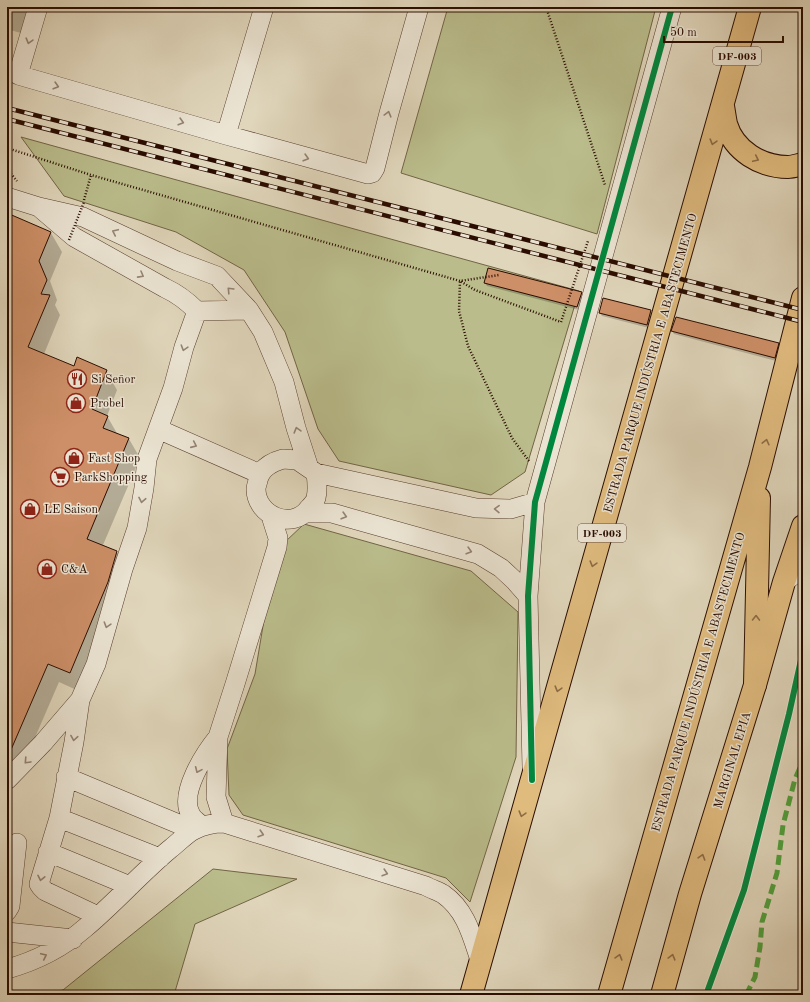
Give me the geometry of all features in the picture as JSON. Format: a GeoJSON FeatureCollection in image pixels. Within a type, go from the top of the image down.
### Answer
{"type":"FeatureCollection","features":[{"type":"Feature","properties":{"kind":"main road","name":"ESTRADA PARQUE INDÚSTRIA E ABASTECIMENTO"},"geometry":{"type":"LineString","coordinates":[[470,995],[750,7]]}},
{"type":"Feature","properties":{"kind":"main road"},"geometry":{"type":"LineString","coordinates":[[723,105],[726,125],[736,143],[750,157],[769,165],[789,167],[803,164]]}},
{"type":"Feature","properties":{"kind":"main road","name":"ESTRADA PARQUE INDÚSTRIA E ABASTECIMENTO"},"geometry":{"type":"LineString","coordinates":[[609,995],[760,467],[803,298]]}},
{"type":"Feature","properties":{"kind":"main road"},"geometry":{"type":"LineString","coordinates":[[755,685],[760,467]]}},
{"type":"Feature","properties":{"kind":"main road","name":"MARGINAL EPIA"},"geometry":{"type":"LineString","coordinates":[[662,995],[690,894],[755,685],[784,582],[803,526]]}},
{"type":"Feature","properties":{"kind":"street"},"geometry":{"type":"LineString","coordinates":[[38,7],[18,75],[368,174],[372,173],[375,168],[389,112],[420,7]]}},
{"type":"Feature","properties":{"kind":"street"},"geometry":{"type":"LineString","coordinates":[[226,135],[264,7]]}},
{"type":"Feature","properties":{"kind":"street"},"geometry":{"type":"LineString","coordinates":[[532,780],[528,596],[536,502],[672,7]]}},
{"type":"Feature","properties":{"kind":"street"},"geometry":{"type":"LineString","coordinates":[[7,197],[39,207],[83,210],[177,261],[217,276],[249,310],[263,332],[284,382],[296,428],[317,483],[316,500],[278,538]]}},
{"type":"Feature","properties":{"kind":"street"},"geometry":{"type":"LineString","coordinates":[[39,207],[72,239],[178,294],[197,311],[249,310]]}},
{"type":"Feature","properties":{"kind":"street"},"geometry":{"type":"LineString","coordinates":[[72,239],[83,210]]}},
{"type":"Feature","properties":{"kind":"street"},"geometry":{"type":"LineString","coordinates":[[98,916],[41,887],[40,882],[59,818],[74,742],[80,700],[96,664],[123,569],[137,528],[147,459],[173,388],[184,347],[197,311]]}},
{"type":"Feature","properties":{"kind":"street"},"geometry":{"type":"LineString","coordinates":[[158,429],[260,474]]}},
{"type":"Feature","properties":{"kind":"street"},"geometry":{"type":"LineString","coordinates":[[224,823],[216,797],[218,737],[258,611],[277,547],[278,538],[272,516],[260,503],[256,489],[260,474],[272,462],[283,459],[297,460],[312,471],[476,508],[511,509],[536,502]]}},
{"type":"Feature","properties":{"kind":"street"},"geometry":{"type":"LineString","coordinates":[[272,516],[284,520],[301,516],[332,513],[478,554],[501,568],[528,596]]}},
{"type":"Feature","properties":{"kind":"street"},"geometry":{"type":"LineString","coordinates":[[784,582],[803,568]]}},
{"type":"Feature","properties":{"kind":"street"},"geometry":{"type":"LineString","coordinates":[[7,780],[34,753],[80,700]]}},
{"type":"Feature","properties":{"kind":"street"},"geometry":{"type":"LineString","coordinates":[[198,828],[191,816],[188,805],[189,790],[206,753],[218,737]]}},
{"type":"Feature","properties":{"kind":"street"},"geometry":{"type":"LineString","coordinates":[[66,777],[198,828]]}},
{"type":"Feature","properties":{"kind":"street"},"geometry":{"type":"LineString","coordinates":[[59,818],[160,858]]}},
{"type":"Feature","properties":{"kind":"street"},"geometry":{"type":"LineString","coordinates":[[7,969],[32,961],[73,939],[160,858],[198,828],[212,824],[224,823],[426,886],[443,894],[453,902],[468,924],[480,960]]}},
{"type":"Feature","properties":{"kind":"street"},"geometry":{"type":"LineString","coordinates":[[7,911],[10,906],[17,843]]}},
{"type":"Feature","properties":{"kind":"street"},"geometry":{"type":"LineString","coordinates":[[48,852],[130,886]]}},
{"type":"Feature","properties":{"kind":"street"},"geometry":{"type":"LineString","coordinates":[[7,932],[73,939]]}},
{"type":"Feature","properties":{"kind":"path"},"geometry":{"type":"LineString","coordinates":[[546,7],[605,187]]}},
{"type":"Feature","properties":{"kind":"path"},"geometry":{"type":"LineString","coordinates":[[7,148],[91,175],[460,281],[475,290],[561,322],[588,240]]}},
{"type":"Feature","properties":{"kind":"path"},"geometry":{"type":"LineString","coordinates":[[72,239],[83,210],[91,175]]}},
{"type":"Feature","properties":{"kind":"path"},"geometry":{"type":"LineString","coordinates":[[460,281],[499,275]]}},
{"type":"Feature","properties":{"kind":"path"},"geometry":{"type":"LineString","coordinates":[[460,281],[459,311],[468,346],[512,438],[532,465],[544,471]]}},
{"type":"Feature","properties":{"kind":"green space"},"geometry":{"type":"Polygon","coordinates":[[[448,7],[656,7],[597,234],[401,173],[448,7]]]}},
{"type":"Feature","properties":{"kind":"green space"},"geometry":{"type":"Polygon","coordinates":[[[21,137],[579,291],[525,472],[491,495],[339,461],[318,429],[285,332],[244,270],[176,232],[64,196],[21,137]]]}},
{"type":"Feature","properties":{"kind":"green space"},"geometry":{"type":"Polygon","coordinates":[[[304,524],[471,571],[518,612],[516,757],[470,902],[446,878],[243,815],[229,795],[227,749],[255,674],[265,614],[285,542],[304,524]]]}},
{"type":"Feature","properties":{"kind":"green space"},"geometry":{"type":"Polygon","coordinates":[[[213,869],[297,879],[195,924],[174,995],[30,995],[63,990],[213,869]]]}},
{"type":"Feature","properties":{"kind":"building","name":"ParkShopping"},"geometry":{"type":"Polygon","coordinates":[[[7,213],[51,232],[39,261],[47,280],[41,294],[50,295],[28,347],[74,366],[77,357],[107,370],[92,409],[108,416],[103,428],[129,438],[87,539],[117,551],[108,582],[70,673],[48,664],[7,759],[7,213]]]}},
{"type":"Feature","properties":{"kind":"building"},"geometry":{"type":"Polygon","coordinates":[[[488,268],[582,292],[577,307],[484,283],[488,268]]]}},
{"type":"Feature","properties":{"kind":"building"},"geometry":{"type":"Polygon","coordinates":[[[603,298],[651,310],[647,325],[599,313],[603,298]]]}},
{"type":"Feature","properties":{"kind":"building"},"geometry":{"type":"Polygon","coordinates":[[[676,317],[779,343],[775,358],[671,331],[676,317]]]}},
{"type":"Feature","properties":{"kind":"building"},"geometry":{"type":"Polygon","coordinates":[[[803,349],[803,365],[799,364],[803,349]]]}},
{"type":"Feature","properties":{"kind":"railway"},"geometry":{"type":"LineString","coordinates":[[7,108],[803,310]]}},
{"type":"Feature","properties":{"kind":"railway"},"geometry":{"type":"LineString","coordinates":[[7,119],[803,322]]}},
{"type":"Feature","properties":{"kind":"marked path"},"geometry":{"type":"LineString","coordinates":[[746,995],[755,977],[762,922],[777,873],[783,825],[795,779],[803,761]]}},
{"type":"Feature","properties":{"kind":"cycle path"},"geometry":{"type":"LineString","coordinates":[[532,780],[528,596],[535,502],[672,7]]}},
{"type":"Feature","properties":{"kind":"cycle path"},"geometry":{"type":"LineString","coordinates":[[706,995],[744,890],[789,714],[803,651]]}},
{"type":"Feature","properties":{"kind":"place","name":"Si Señor"},"geometry":{"type":"Point","coordinates":[77,379]}},
{"type":"Feature","properties":{"kind":"place","name":"Probel"},"geometry":{"type":"Point","coordinates":[76,403]}},
{"type":"Feature","properties":{"kind":"place","name":"Fast Shop"},"geometry":{"type":"Point","coordinates":[74,458]}},
{"type":"Feature","properties":{"kind":"place","name":"ParkShopping"},"geometry":{"type":"Point","coordinates":[60,477]}},
{"type":"Feature","properties":{"kind":"place","name":"LE Saison"},"geometry":{"type":"Point","coordinates":[30,509]}},
{"type":"Feature","properties":{"kind":"place","name":"C&A"},"geometry":{"type":"Point","coordinates":[47,569]}}]}
